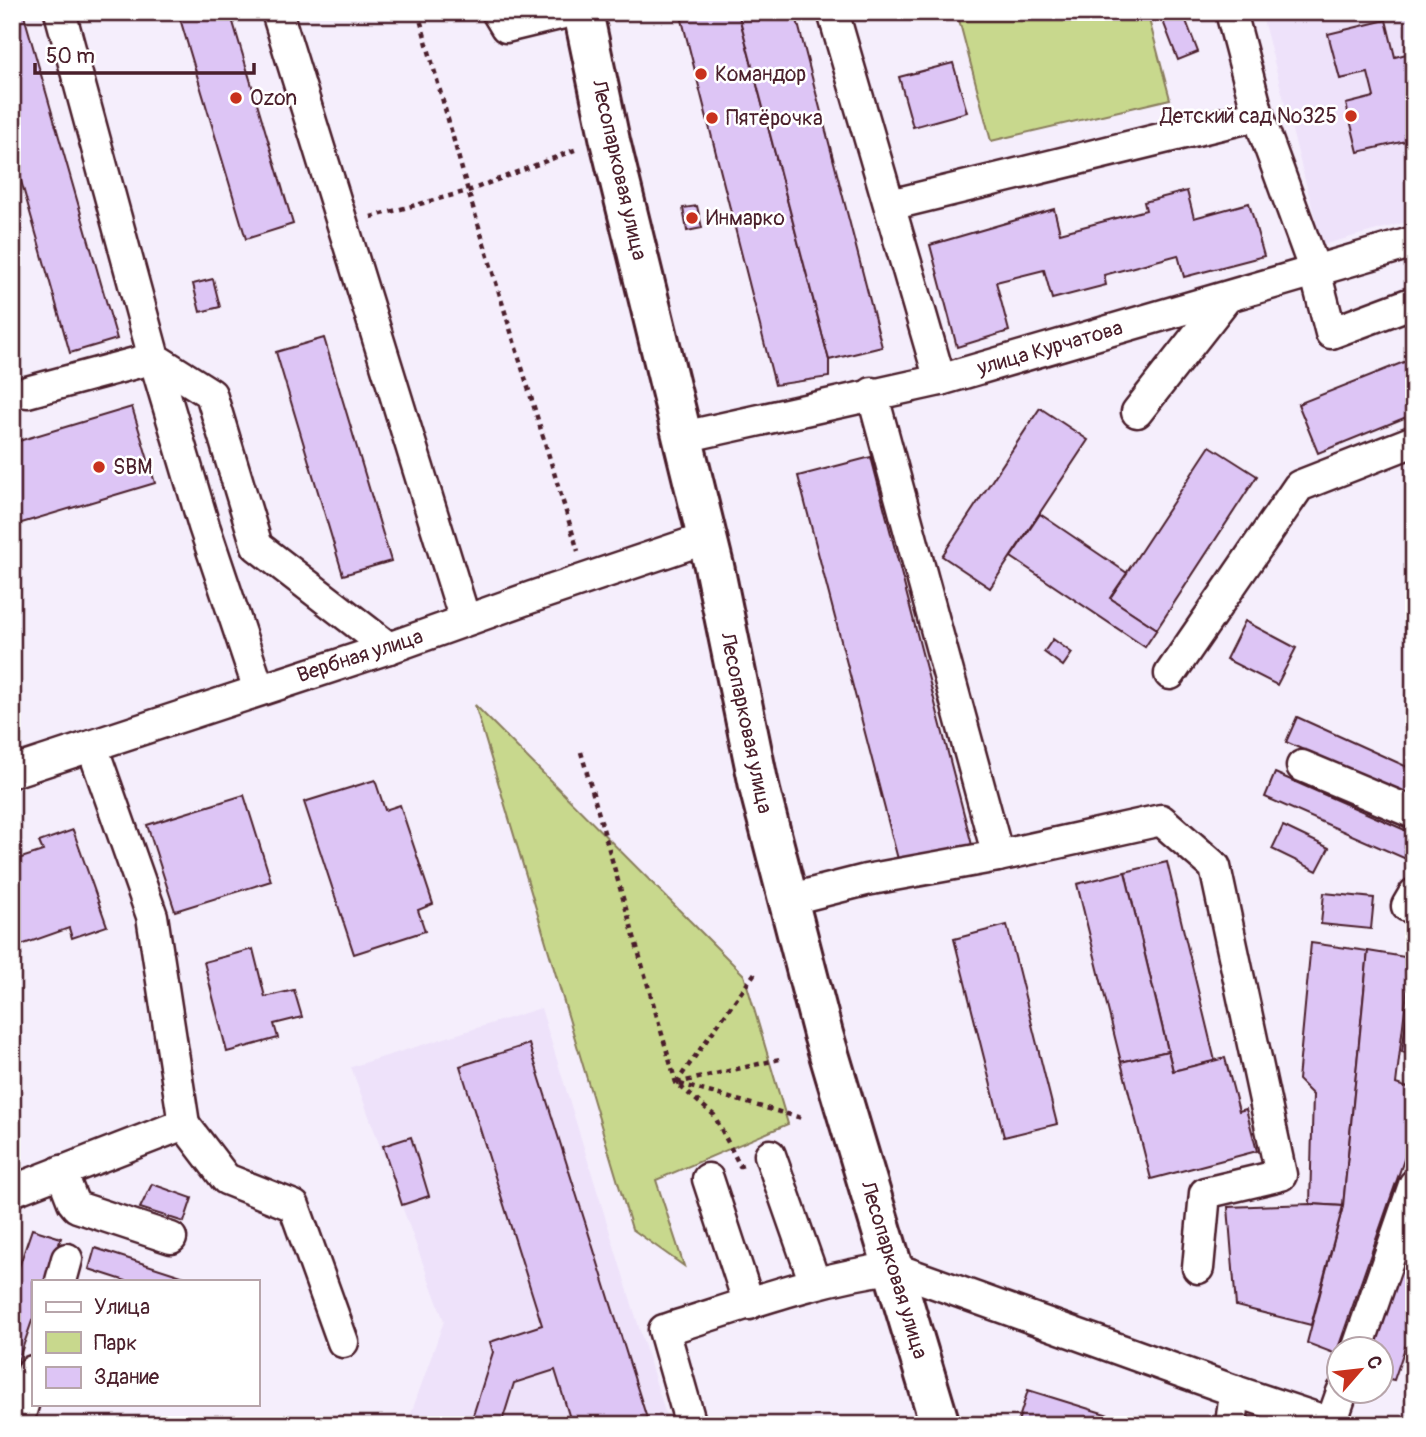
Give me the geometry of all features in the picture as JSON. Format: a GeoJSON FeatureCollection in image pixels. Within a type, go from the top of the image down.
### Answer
{"type":"FeatureCollection","features":[{"type":"Feature","properties":{"kind":"main road","name":"Лесопарковая улица"},"geometry":{"type":"LineString","coordinates":[[583,12],[610,141],[707,538],[760,791],[823,1034],[940,1425]]}},
{"type":"Feature","properties":{"kind":"street"},"geometry":{"type":"LineString","coordinates":[[60,12],[154,358],[204,526],[259,690]]}},
{"type":"Feature","properties":{"kind":"street"},"geometry":{"type":"LineString","coordinates":[[277,12],[465,620]]}},
{"type":"Feature","properties":{"kind":"street"},"geometry":{"type":"LineString","coordinates":[[497,12],[506,27],[568,12]]}},
{"type":"Feature","properties":{"kind":"street"},"geometry":{"type":"LineString","coordinates":[[833,12],[940,380]]}},
{"type":"Feature","properties":{"kind":"street"},"geometry":{"type":"LineString","coordinates":[[1231,12],[1258,115],[1315,271],[1331,333],[1414,302]]}},
{"type":"Feature","properties":{"kind":"street"},"geometry":{"type":"LineString","coordinates":[[890,205],[1258,115]]}},
{"type":"Feature","properties":{"kind":"street","name":"улица Курчатова"},"geometry":{"type":"LineString","coordinates":[[683,437],[940,380],[1414,242]]}},
{"type":"Feature","properties":{"kind":"street"},"geometry":{"type":"LineString","coordinates":[[1137,412],[1227,297]]}},
{"type":"Feature","properties":{"kind":"street"},"geometry":{"type":"LineString","coordinates":[[27,392],[154,358],[211,394],[257,546],[389,648]]}},
{"type":"Feature","properties":{"kind":"street"},"geometry":{"type":"LineString","coordinates":[[872,393],[998,856]]}},
{"type":"Feature","properties":{"kind":"street"},"geometry":{"type":"LineString","coordinates":[[1170,674],[1299,486],[1414,440]]}},
{"type":"Feature","properties":{"kind":"street","name":"Вербная улица"},"geometry":{"type":"LineString","coordinates":[[12,772],[389,648],[707,538]]}},
{"type":"Feature","properties":{"kind":"street"},"geometry":{"type":"LineString","coordinates":[[92,746],[152,916],[184,1124],[226,1178],[294,1206],[343,1342]]}},
{"type":"Feature","properties":{"kind":"street"},"geometry":{"type":"LineString","coordinates":[[1302,766],[1414,813]]}},
{"type":"Feature","properties":{"kind":"street"},"geometry":{"type":"LineString","coordinates":[[788,900],[866,880],[998,856],[1161,820],[1215,867],[1281,1175],[1205,1193],[1198,1268]]}},
{"type":"Feature","properties":{"kind":"street"},"geometry":{"type":"LineString","coordinates":[[12,1191],[184,1124]]}},
{"type":"Feature","properties":{"kind":"street"},"geometry":{"type":"LineString","coordinates":[[770,1155],[815,1283]]}},
{"type":"Feature","properties":{"kind":"street"},"geometry":{"type":"LineString","coordinates":[[61,1171],[72,1202],[78,1207],[171,1238]]}},
{"type":"Feature","properties":{"kind":"street"},"geometry":{"type":"LineString","coordinates":[[708,1179],[748,1304]]}},
{"type":"Feature","properties":{"kind":"street"},"geometry":{"type":"LineString","coordinates":[[1362,1336],[1414,1185]]}},
{"type":"Feature","properties":{"kind":"street"},"geometry":{"type":"LineString","coordinates":[[691,1425],[664,1331],[815,1283],[893,1268],[1334,1424],[1338,1406]]}},
{"type":"Feature","properties":{"kind":"street"},"geometry":{"type":"LineString","coordinates":[[17,1425],[32,1374]]}},
{"type":"Feature","properties":{"kind":"street"},"geometry":{"type":"LineString","coordinates":[[1231,1425],[1235,1391]]}},
{"type":"Feature","properties":{"kind":"path"},"geometry":{"type":"LineString","coordinates":[[418,12],[468,191],[579,552]]}},
{"type":"Feature","properties":{"kind":"path"},"geometry":{"type":"LineString","coordinates":[[343,225],[468,191],[577,149]]}},
{"type":"Feature","properties":{"kind":"path"},"geometry":{"type":"LineString","coordinates":[[581,752],[676,1083],[714,1115],[740,1166],[770,1155]]}},
{"type":"Feature","properties":{"kind":"path"},"geometry":{"type":"LineString","coordinates":[[676,1083],[757,970]]}},
{"type":"Feature","properties":{"kind":"path"},"geometry":{"type":"LineString","coordinates":[[676,1083],[780,1059]]}},
{"type":"Feature","properties":{"kind":"path"},"geometry":{"type":"LineString","coordinates":[[676,1083],[805,1119]]}},
{"type":"Feature","properties":{"kind":"shaded area","name":"Детский сад №325"},"geometry":{"type":"Polygon","coordinates":[[[1261,12],[1414,12],[1414,220],[1322,245],[1261,12]]]}},
{"type":"Feature","properties":{"kind":"shaded area"},"geometry":{"type":"Polygon","coordinates":[[[541,1008],[669,1425],[407,1425],[444,1321],[351,1067],[541,1008]]]}},
{"type":"Feature","properties":{"kind":"green space"},"geometry":{"type":"Polygon","coordinates":[[[957,12],[1147,12],[1170,99],[991,141],[957,12]]]}},
{"type":"Feature","properties":{"kind":"green space"},"geometry":{"type":"Polygon","coordinates":[[[475,705],[744,975],[788,1124],[656,1180],[684,1266],[632,1229],[475,705]]]}},
{"type":"Feature","properties":{"kind":"building"},"geometry":{"type":"Polygon","coordinates":[[[12,12],[23,12],[117,339],[70,353],[12,149],[12,12]]]}},
{"type":"Feature","properties":{"kind":"building"},"geometry":{"type":"Polygon","coordinates":[[[178,12],[230,12],[293,224],[246,239],[178,12]]]}},
{"type":"Feature","properties":{"kind":"building"},"geometry":{"type":"Polygon","coordinates":[[[680,12],[738,12],[829,360],[829,377],[775,385],[680,12]]]}},
{"type":"Feature","properties":{"kind":"building"},"geometry":{"type":"Polygon","coordinates":[[[738,12],[795,12],[882,347],[829,360],[738,12]]]}},
{"type":"Feature","properties":{"kind":"building"},"geometry":{"type":"Polygon","coordinates":[[[1183,13],[1198,52],[1178,60],[1163,21],[1183,13]]]}},
{"type":"Feature","properties":{"kind":"building"},"geometry":{"type":"Polygon","coordinates":[[[1386,20],[1395,57],[1414,52],[1414,102],[1407,104],[1414,139],[1358,152],[1346,104],[1374,97],[1368,73],[1340,79],[1328,34],[1386,20]]]}},
{"type":"Feature","properties":{"kind":"building"},"geometry":{"type":"Polygon","coordinates":[[[953,63],[967,112],[913,127],[899,77],[953,63]]]}},
{"type":"Feature","properties":{"kind":"building"},"geometry":{"type":"Polygon","coordinates":[[[1187,191],[1194,218],[1249,203],[1264,256],[1184,277],[1178,255],[1104,275],[1106,285],[1052,299],[1044,270],[996,282],[1009,331],[957,347],[930,245],[1054,209],[1060,233],[1146,210],[1144,202],[1187,191]]]}},
{"type":"Feature","properties":{"kind":"building","name":"Инмарко"},"geometry":{"type":"Polygon","coordinates":[[[697,206],[702,228],[687,231],[683,208],[697,206]]]}},
{"type":"Feature","properties":{"kind":"building"},"geometry":{"type":"Polygon","coordinates":[[[213,279],[220,307],[200,312],[193,284],[213,279]]]}},
{"type":"Feature","properties":{"kind":"building"},"geometry":{"type":"Polygon","coordinates":[[[324,338],[391,561],[343,575],[276,352],[324,338]]]}},
{"type":"Feature","properties":{"kind":"building"},"geometry":{"type":"Polygon","coordinates":[[[1414,358],[1414,414],[1318,453],[1298,404],[1414,358]]]}},
{"type":"Feature","properties":{"kind":"building"},"geometry":{"type":"Polygon","coordinates":[[[132,407],[155,483],[15,525],[12,515],[12,443],[132,407]]]}},
{"type":"Feature","properties":{"kind":"building"},"geometry":{"type":"Polygon","coordinates":[[[1040,408],[1088,440],[990,588],[942,556],[1040,408]]]}},
{"type":"Feature","properties":{"kind":"building"},"geometry":{"type":"Polygon","coordinates":[[[1210,446],[1257,476],[1157,629],[1110,598],[1210,446]]]}},
{"type":"Feature","properties":{"kind":"building"},"geometry":{"type":"Polygon","coordinates":[[[871,457],[972,845],[899,863],[798,476],[871,457]]]}},
{"type":"Feature","properties":{"kind":"building"},"geometry":{"type":"Polygon","coordinates":[[[1040,514],[1127,573],[1110,598],[1157,629],[1145,647],[1011,557],[1040,514]]]}},
{"type":"Feature","properties":{"kind":"building"},"geometry":{"type":"Polygon","coordinates":[[[1245,621],[1296,648],[1277,685],[1226,659],[1245,621]]]}},
{"type":"Feature","properties":{"kind":"building"},"geometry":{"type":"Polygon","coordinates":[[[1053,639],[1072,653],[1063,666],[1044,652],[1053,639]]]}},
{"type":"Feature","properties":{"kind":"building"},"geometry":{"type":"Polygon","coordinates":[[[1297,717],[1414,770],[1414,800],[1286,742],[1297,717]]]}},
{"type":"Feature","properties":{"kind":"building"},"geometry":{"type":"Polygon","coordinates":[[[1275,773],[1414,834],[1413,862],[1265,797],[1275,773]]]}},
{"type":"Feature","properties":{"kind":"building"},"geometry":{"type":"Polygon","coordinates":[[[375,780],[385,810],[400,805],[433,904],[418,910],[425,931],[354,954],[304,802],[375,780]]]}},
{"type":"Feature","properties":{"kind":"building"},"geometry":{"type":"Polygon","coordinates":[[[244,795],[271,881],[175,911],[147,825],[244,795]]]}},
{"type":"Feature","properties":{"kind":"building"},"geometry":{"type":"Polygon","coordinates":[[[1283,826],[1329,848],[1317,871],[1272,849],[1283,826]]]}},
{"type":"Feature","properties":{"kind":"building"},"geometry":{"type":"Polygon","coordinates":[[[73,830],[107,926],[72,938],[69,928],[18,946],[21,955],[12,958],[12,861],[43,851],[39,842],[73,830]]]}},
{"type":"Feature","properties":{"kind":"building"},"geometry":{"type":"Polygon","coordinates":[[[1167,862],[1215,1061],[1173,1071],[1125,872],[1167,862]]]}},
{"type":"Feature","properties":{"kind":"building"},"geometry":{"type":"Polygon","coordinates":[[[1125,872],[1168,1051],[1121,1062],[1077,884],[1125,872]]]}},
{"type":"Feature","properties":{"kind":"building"},"geometry":{"type":"Polygon","coordinates":[[[1324,893],[1374,898],[1371,929],[1321,924],[1324,893]]]}},
{"type":"Feature","properties":{"kind":"building"},"geometry":{"type":"Polygon","coordinates":[[[1007,925],[1057,1124],[1004,1137],[954,939],[1007,925]]]}},
{"type":"Feature","properties":{"kind":"building"},"geometry":{"type":"Polygon","coordinates":[[[1414,941],[1414,996],[1406,994],[1414,941]]]}},
{"type":"Feature","properties":{"kind":"building"},"geometry":{"type":"Polygon","coordinates":[[[1311,943],[1368,951],[1343,1206],[1310,1204],[1313,1095],[1298,1080],[1311,943]]]}},
{"type":"Feature","properties":{"kind":"building"},"geometry":{"type":"Polygon","coordinates":[[[253,949],[265,997],[294,990],[302,1017],[274,1024],[278,1038],[227,1052],[204,962],[253,949]]]}},
{"type":"Feature","properties":{"kind":"building"},"geometry":{"type":"Polygon","coordinates":[[[1368,951],[1411,958],[1396,1084],[1414,1090],[1414,1131],[1342,1336],[1324,1336],[1324,1349],[1307,1343],[1343,1206],[1368,951]]]}},
{"type":"Feature","properties":{"kind":"building"},"geometry":{"type":"Polygon","coordinates":[[[1409,999],[1414,999],[1414,1055],[1402,1052],[1409,999]]]}},
{"type":"Feature","properties":{"kind":"building"},"geometry":{"type":"Polygon","coordinates":[[[529,1044],[649,1425],[572,1425],[555,1370],[514,1383],[501,1425],[470,1425],[493,1352],[490,1342],[542,1325],[460,1066],[529,1044]]]}},
{"type":"Feature","properties":{"kind":"building"},"geometry":{"type":"Polygon","coordinates":[[[1168,1051],[1173,1071],[1225,1058],[1239,1111],[1246,1109],[1257,1151],[1151,1179],[1121,1062],[1168,1051]]]}},
{"type":"Feature","properties":{"kind":"building"},"geometry":{"type":"Polygon","coordinates":[[[411,1137],[429,1196],[402,1205],[383,1146],[411,1137]]]}},
{"type":"Feature","properties":{"kind":"building"},"geometry":{"type":"Polygon","coordinates":[[[152,1184],[192,1198],[184,1222],[140,1208],[152,1184]]]}},
{"type":"Feature","properties":{"kind":"building"},"geometry":{"type":"Polygon","coordinates":[[[1310,1204],[1343,1206],[1311,1325],[1236,1306],[1228,1207],[1310,1204]]]}},
{"type":"Feature","properties":{"kind":"building"},"geometry":{"type":"Polygon","coordinates":[[[32,1229],[61,1238],[46,1280],[32,1280],[32,1321],[12,1378],[12,1287],[32,1229]]]}},
{"type":"Feature","properties":{"kind":"building"},"geometry":{"type":"Polygon","coordinates":[[[1414,1231],[1414,1321],[1394,1380],[1394,1336],[1378,1336],[1414,1231]]]}},
{"type":"Feature","properties":{"kind":"building"},"geometry":{"type":"Polygon","coordinates":[[[95,1248],[194,1280],[123,1280],[89,1269],[95,1248]]]}},
{"type":"Feature","properties":{"kind":"building"},"geometry":{"type":"Polygon","coordinates":[[[1028,1390],[1141,1425],[1017,1425],[1028,1390]]]}},
{"type":"Feature","properties":{"kind":"place","name":"Командор"},"geometry":{"type":"Point","coordinates":[701,74]}},
{"type":"Feature","properties":{"kind":"place","name":"Ozon"},"geometry":{"type":"Point","coordinates":[236,98]}},
{"type":"Feature","properties":{"kind":"place","name":"Детский сад №325"},"geometry":{"type":"Point","coordinates":[1351,116]}},
{"type":"Feature","properties":{"kind":"place","name":"Пятёрочка"},"geometry":{"type":"Point","coordinates":[712,118]}},
{"type":"Feature","properties":{"kind":"place","name":"Инмарко"},"geometry":{"type":"Point","coordinates":[692,218]}},
{"type":"Feature","properties":{"kind":"place","name":"SBM"},"geometry":{"type":"Point","coordinates":[99,467]}}]}
